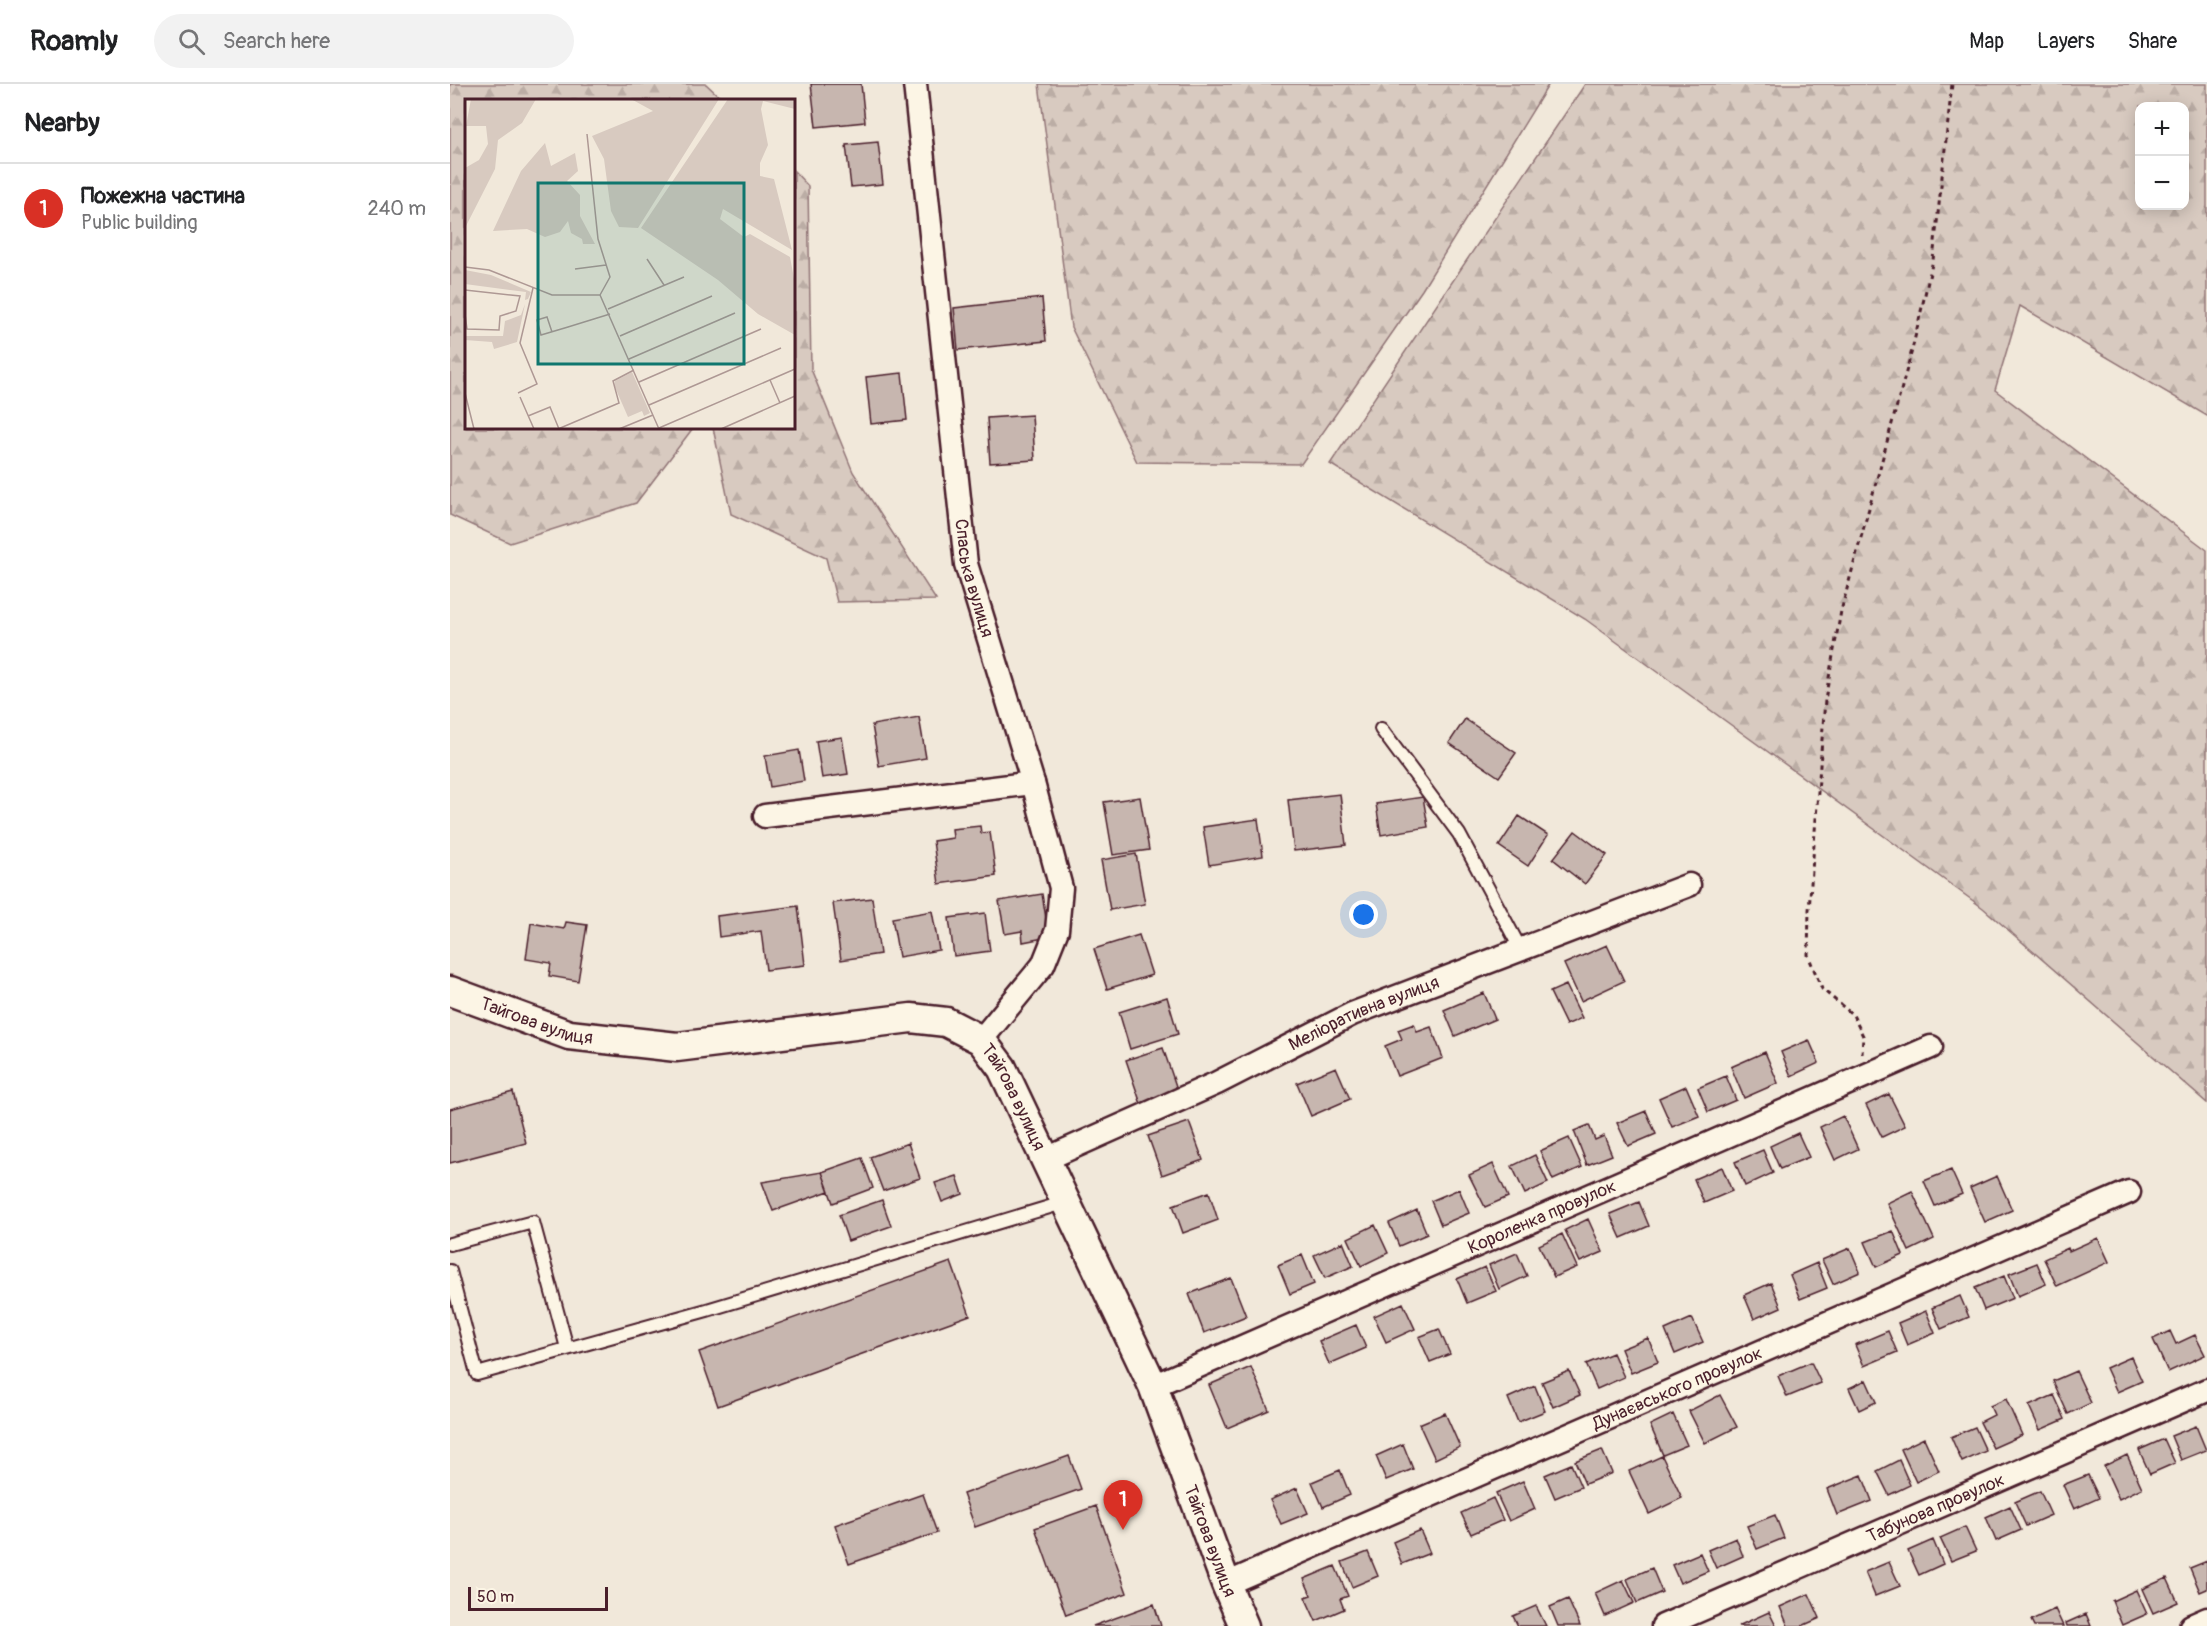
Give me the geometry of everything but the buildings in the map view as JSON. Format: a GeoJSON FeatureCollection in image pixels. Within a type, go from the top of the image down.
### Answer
{"type":"FeatureCollection","features":[{"type":"Feature","properties":{"kind":"street","name":"Спаська вулиця"},"geometry":{"type":"LineString","coordinates":[[915,84],[966,564],[1033,783],[1061,888],[1057,930],[1043,965],[981,1040]]}},
{"type":"Feature","properties":{"kind":"street"},"geometry":{"type":"LineString","coordinates":[[765,816],[1033,783]]}},
{"type":"Feature","properties":{"kind":"street","name":"Меліоративна вулиця"},"geometry":{"type":"LineString","coordinates":[[1046,1159],[1217,1083],[1352,1014],[1689,885]]}},
{"type":"Feature","properties":{"kind":"street","name":"Тайгова вулиця"},"geometry":{"type":"LineString","coordinates":[[450,991],[569,1035],[677,1047],[911,1018],[946,1022],[981,1040],[1002,1068],[1153,1386],[1226,1584],[1244,1626]]}},
{"type":"Feature","properties":{"kind":"street","name":"Короленка провулок"},"geometry":{"type":"LineString","coordinates":[[1153,1386],[1931,1047]]}},
{"type":"Feature","properties":{"kind":"street","name":"Дунаєвського провулок"},"geometry":{"type":"LineString","coordinates":[[1226,1584],[2129,1192]]}},
{"type":"Feature","properties":{"kind":"street","name":"Табунова провулок"},"geometry":{"type":"LineString","coordinates":[[1663,1626],[2207,1390]]}},
{"type":"Feature","properties":{"kind":"street"},"geometry":{"type":"LineString","coordinates":[[2191,1626],[2207,1619]]}},
{"type":"Feature","properties":{"kind":"lane"},"geometry":{"type":"LineString","coordinates":[[1381,729],[1459,834],[1521,950]]}},
{"type":"Feature","properties":{"kind":"lane"},"geometry":{"type":"LineString","coordinates":[[450,1271],[477,1374],[706,1311],[1066,1202]]}},
{"type":"Feature","properties":{"kind":"lane"},"geometry":{"type":"LineString","coordinates":[[450,1244],[533,1222],[567,1348]]}},
{"type":"Feature","properties":{"kind":"path"},"geometry":{"type":"LineString","coordinates":[[1849,1083],[1862,1056],[1863,1036],[1853,1015],[1822,989],[1808,955],[1809,910],[1824,699],[1841,611],[1912,350],[1933,260],[1952,84]]}},
{"type":"Feature","properties":{"kind":"green space"},"geometry":{"type":"Polygon","coordinates":[[[450,84],[706,84],[722,99],[465,99],[465,429],[692,429],[636,503],[510,543],[450,515],[450,84]]]}},
{"type":"Feature","properties":{"kind":"green space"},"geometry":{"type":"Polygon","coordinates":[[[1039,84],[1549,84],[1422,290],[1301,464],[1137,462],[1071,327],[1039,84]]]}},
{"type":"Feature","properties":{"kind":"green space"},"geometry":{"type":"Polygon","coordinates":[[[1585,84],[2207,84],[2207,416],[2020,306],[1995,390],[2207,550],[2207,1103],[1983,908],[1585,619],[1330,464],[1585,84]]]}},
{"type":"Feature","properties":{"kind":"green space"},"geometry":{"type":"Polygon","coordinates":[[[795,172],[808,186],[811,369],[853,472],[936,600],[837,602],[826,558],[731,514],[713,429],[795,429],[795,172]]]}},
{"type":"Feature","properties":{"kind":"place","name":"Пожежна частина"},"geometry":{"type":"Point","coordinates":[1123,1530]}}]}
